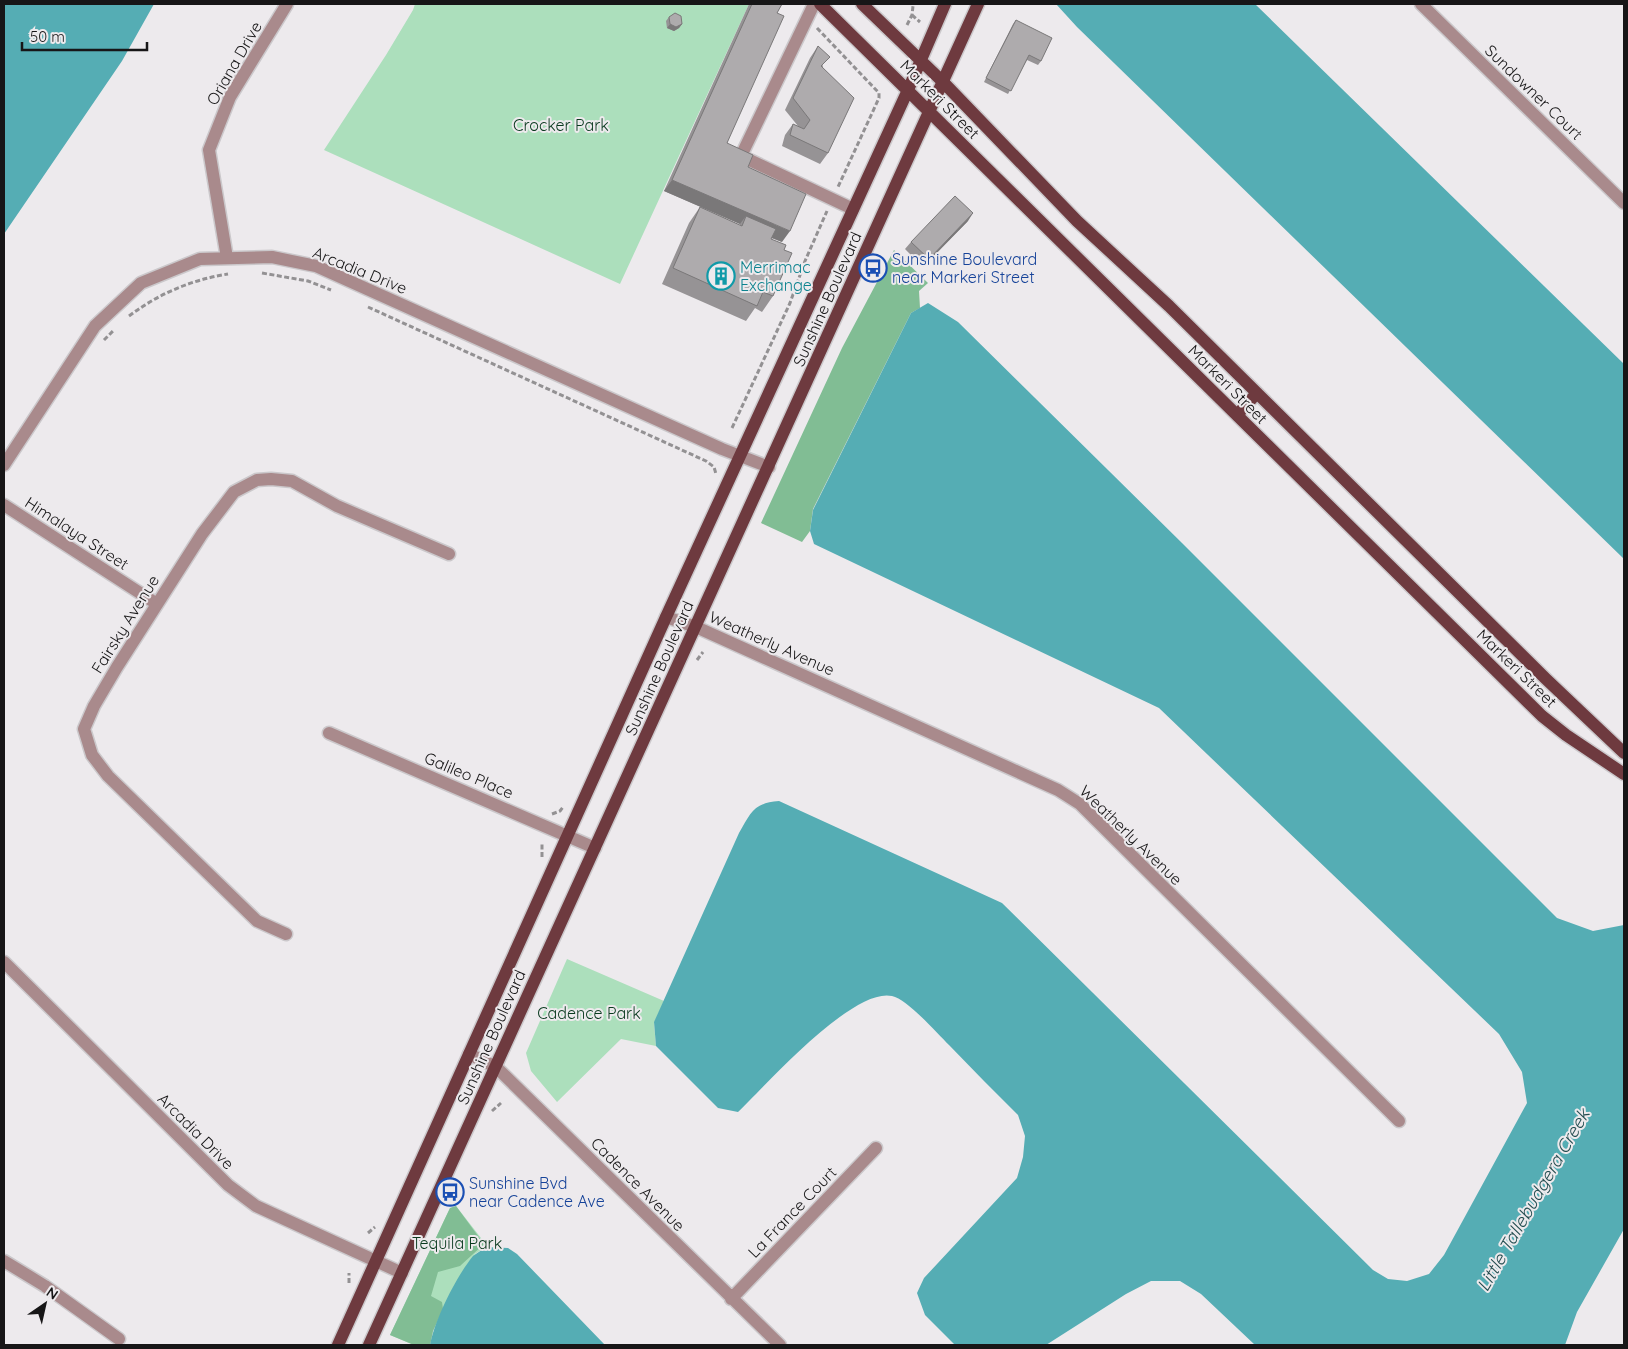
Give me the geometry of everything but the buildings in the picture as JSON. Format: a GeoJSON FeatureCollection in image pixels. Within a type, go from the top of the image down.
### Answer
{"type":"FeatureCollection","features":[{"type":"Feature","properties":{"kind":"main road","name":"Markeri Street"},"geometry":{"type":"LineString","coordinates":[[820,4],[1542,716],[1590,752],[1624,774]]}},
{"type":"Feature","properties":{"kind":"main road","name":"Markeri Street"},"geometry":{"type":"LineString","coordinates":[[862,4],[943,82],[1077,221],[1169,306],[1624,754]]}},
{"type":"Feature","properties":{"kind":"main road","name":"Sunshine Boulevard"},"geometry":{"type":"LineString","coordinates":[[338,1345],[739,456],[908,90],[945,4]]}},
{"type":"Feature","properties":{"kind":"main road","name":"Sunshine Boulevard"},"geometry":{"type":"LineString","coordinates":[[369,1345],[978,4]]}},
{"type":"Feature","properties":{"kind":"main road"},"geometry":{"type":"LineString","coordinates":[[1237,415],[1257,393]]}},
{"type":"Feature","properties":{"kind":"main road"},"geometry":{"type":"LineString","coordinates":[[1590,752],[1603,734]]}},
{"type":"Feature","properties":{"kind":"street","name":"Oriana Drive"},"geometry":{"type":"LineString","coordinates":[[227,258],[208,150],[230,97],[287,4]]}},
{"type":"Feature","properties":{"kind":"street"},"geometry":{"type":"LineString","coordinates":[[814,4],[741,156],[853,208]]}},
{"type":"Feature","properties":{"kind":"street","name":"Sundowner Court"},"geometry":{"type":"LineString","coordinates":[[1421,4],[1624,203]]}},
{"type":"Feature","properties":{"kind":"street","name":"Arcadia Drive"},"geometry":{"type":"LineString","coordinates":[[4,465],[95,326],[141,283],[200,259],[272,257],[316,266],[739,456],[768,467]]}},
{"type":"Feature","properties":{"kind":"street","name":"Fairsky Avenue"},"geometry":{"type":"LineString","coordinates":[[286,934],[257,921],[108,776],[92,755],[84,729],[87,721],[117,667],[202,534],[234,492],[257,480],[271,478],[292,481],[337,506],[449,554]]}},
{"type":"Feature","properties":{"kind":"street","name":"Himalaya Street"},"geometry":{"type":"LineString","coordinates":[[4,505],[157,604]]}},
{"type":"Feature","properties":{"kind":"street","name":"Weatherly Avenue"},"geometry":{"type":"LineString","coordinates":[[666,617],[696,627],[1058,790],[1080,804],[1399,1121]]}},
{"type":"Feature","properties":{"kind":"street","name":"Galileo Place"},"geometry":{"type":"LineString","coordinates":[[330,733],[595,848]]}},
{"type":"Feature","properties":{"kind":"street","name":"Arcadia Drive"},"geometry":{"type":"LineString","coordinates":[[4,962],[228,1185],[256,1206],[402,1273]]}},
{"type":"Feature","properties":{"kind":"street","name":"Cadence Avenue"},"geometry":{"type":"LineString","coordinates":[[469,1054],[496,1067],[780,1345]]}},
{"type":"Feature","properties":{"kind":"street","name":"La France Court"},"geometry":{"type":"LineString","coordinates":[[731,1298],[876,1148]]}},
{"type":"Feature","properties":{"kind":"street"},"geometry":{"type":"LineString","coordinates":[[4,1261],[45,1286],[119,1339]]}},
{"type":"Feature","properties":{"kind":"path"},"geometry":{"type":"LineString","coordinates":[[907,25],[912,15],[913,6]]}},
{"type":"Feature","properties":{"kind":"path"},"geometry":{"type":"LineString","coordinates":[[912,15],[920,22]]}},
{"type":"Feature","properties":{"kind":"path"},"geometry":{"type":"LineString","coordinates":[[256,272],[308,281],[339,294]]}},
{"type":"Feature","properties":{"kind":"path"},"geometry":{"type":"LineString","coordinates":[[127,317],[146,303],[182,285],[232,273]]}},
{"type":"Feature","properties":{"kind":"path"},"geometry":{"type":"LineString","coordinates":[[364,306],[706,461],[714,467],[716,475]]}},
{"type":"Feature","properties":{"kind":"path"},"geometry":{"type":"LineString","coordinates":[[101,344],[121,324]]}},
{"type":"Feature","properties":{"kind":"path"},"geometry":{"type":"LineString","coordinates":[[551,814],[560,811],[567,802]]}},
{"type":"Feature","properties":{"kind":"green space","name":"Crocker Park"},"geometry":{"type":"Polygon","coordinates":[[[415,4],[749,4],[620,284],[324,150],[386,55],[415,4]]]}},
{"type":"Feature","properties":{"kind":"green space"},"geometry":{"type":"Polygon","coordinates":[[[894,250],[928,283],[919,291],[920,308],[911,313],[813,509],[810,531],[802,542],[761,523],[842,348],[894,250]]]}},
{"type":"Feature","properties":{"kind":"green space","name":"Cadence Park"},"geometry":{"type":"Polygon","coordinates":[[[567,959],[664,1001],[654,1023],[656,1046],[621,1039],[557,1102],[531,1071],[526,1053],[567,959]]]}},
{"type":"Feature","properties":{"kind":"green space","name":"Tequila Park"},"geometry":{"type":"Polygon","coordinates":[[[456,1206],[486,1247],[475,1254],[443,1309],[433,1331],[430,1345],[414,1345],[390,1335],[450,1208],[456,1206]]]}},
{"type":"Feature","properties":{"kind":"green space","name":"Tequila Park"},"geometry":{"type":"Polygon","coordinates":[[[456,1206],[484,1244],[460,1266],[438,1272],[431,1296],[442,1302],[443,1309],[433,1331],[430,1345],[414,1345],[390,1335],[450,1208],[456,1206]]]}},
{"type":"Feature","properties":{"kind":"water"},"geometry":{"type":"Polygon","coordinates":[[[4,4],[154,4],[122,61],[4,234],[4,4]]]}},
{"type":"Feature","properties":{"kind":"water"},"geometry":{"type":"Polygon","coordinates":[[[1056,4],[1255,4],[1624,364],[1624,559],[1077,27],[1056,4]]]}},
{"type":"Feature","properties":{"kind":"water","name":"Little Tallebudgera Creek"},"geometry":{"type":"Polygon","coordinates":[[[928,303],[958,322],[1557,918],[1593,931],[1624,925],[1624,1229],[1577,1312],[1565,1345],[1255,1345],[1201,1294],[1180,1281],[1151,1281],[1126,1294],[1046,1345],[955,1345],[925,1315],[917,1293],[924,1278],[1017,1178],[1023,1157],[1025,1136],[1018,1115],[930,1025],[898,998],[892,996],[875,997],[855,1007],[811,1040],[738,1112],[718,1108],[656,1046],[654,1022],[739,833],[754,810],[763,804],[779,801],[1002,903],[1373,1270],[1388,1279],[1407,1281],[1429,1274],[1444,1255],[1527,1103],[1522,1072],[1499,1034],[1159,708],[814,544],[810,531],[813,510],[911,313],[928,303]]]}},
{"type":"Feature","properties":{"kind":"water"},"geometry":{"type":"Polygon","coordinates":[[[486,1247],[508,1248],[517,1254],[605,1345],[430,1345],[436,1323],[453,1287],[473,1256],[486,1247]]]}},
{"type":"Feature","properties":{"kind":"place","name":"Sunshine Boulevard near Markeri Street"},"geometry":{"type":"Point","coordinates":[873,268]}},
{"type":"Feature","properties":{"kind":"place","name":"Merrimac Exchange"},"geometry":{"type":"Point","coordinates":[721,276]}},
{"type":"Feature","properties":{"kind":"place","name":"Sunshine Bvd near Cadence Ave"},"geometry":{"type":"Point","coordinates":[450,1192]}}]}
